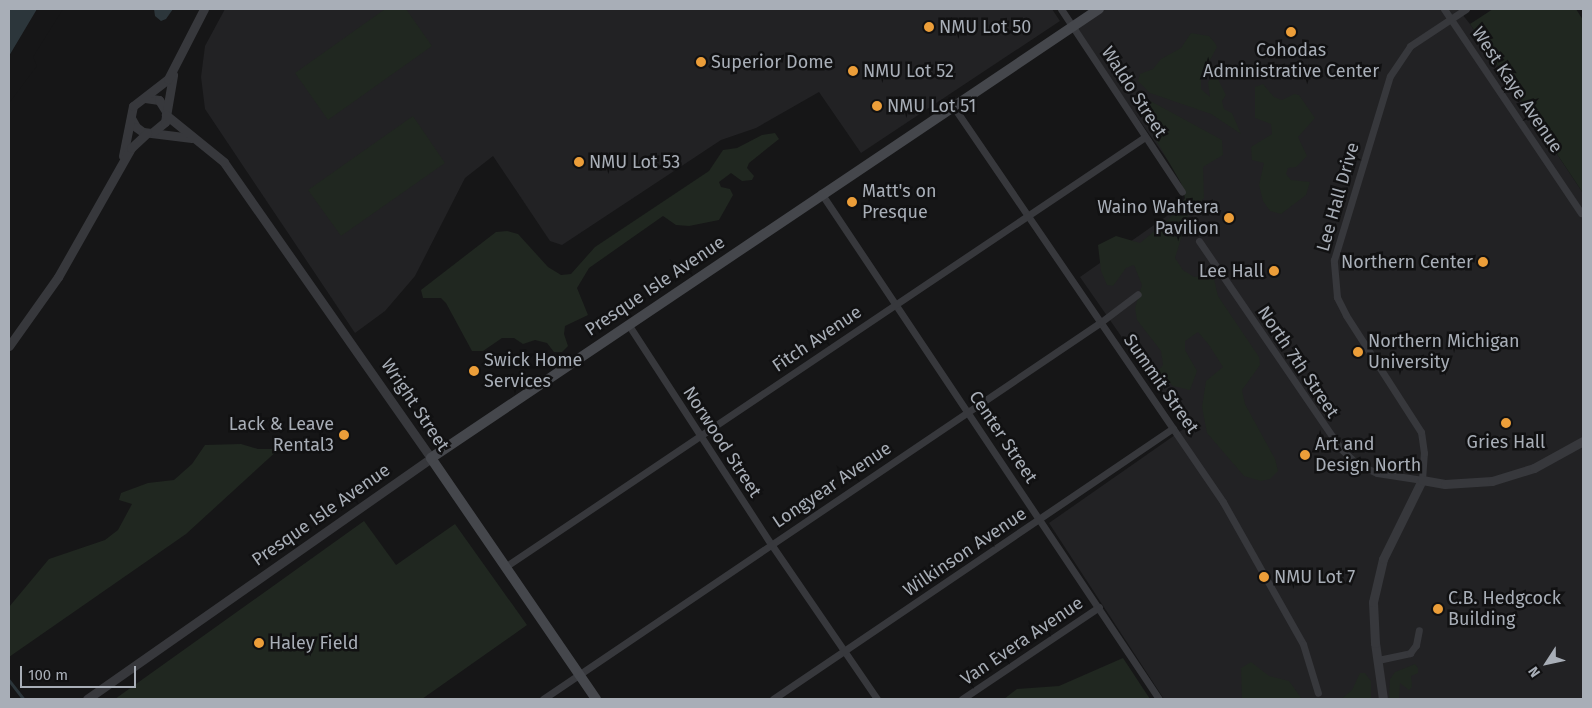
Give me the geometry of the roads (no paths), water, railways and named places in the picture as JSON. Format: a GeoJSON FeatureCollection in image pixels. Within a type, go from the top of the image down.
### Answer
{"type":"FeatureCollection","features":[{"type":"Feature","properties":{"kind":"main road","name":"Presque Isle Avenue"},"geometry":{"type":"LineString","coordinates":[[431,458],[821,193],[1099,9]]}},
{"type":"Feature","properties":{"kind":"main road","name":"Wright Street"},"geometry":{"type":"LineString","coordinates":[[431,458],[596,699]]}},
{"type":"Feature","properties":{"kind":"street"},"geometry":{"type":"LineString","coordinates":[[121,165],[133,106],[142,98],[158,89],[174,69],[204,9]]}},
{"type":"Feature","properties":{"kind":"street","name":"Waldo Street"},"geometry":{"type":"LineString","coordinates":[[1061,9],[1182,192]]}},
{"type":"Feature","properties":{"kind":"street","name":"West Kaye Avenue"},"geometry":{"type":"LineString","coordinates":[[1444,9],[1581,213]]}},
{"type":"Feature","properties":{"kind":"street","name":"Lee Hall Drive"},"geometry":{"type":"LineString","coordinates":[[1422,480],[1424,453],[1421,432],[1346,315],[1337,297],[1334,260],[1390,76],[1410,46],[1466,9]]}},
{"type":"Feature","properties":{"kind":"street"},"geometry":{"type":"LineString","coordinates":[[9,346],[58,277],[135,143],[162,126],[174,69]]}},
{"type":"Feature","properties":{"kind":"street","name":"Wright Street"},"geometry":{"type":"LineString","coordinates":[[142,98],[156,99],[166,113],[224,162],[431,458]]}},
{"type":"Feature","properties":{"kind":"street","name":"Summit Street"},"geometry":{"type":"LineString","coordinates":[[953,106],[1223,502],[1303,644],[1318,693]]}},
{"type":"Feature","properties":{"kind":"street"},"geometry":{"type":"LineString","coordinates":[[131,117],[136,127],[149,133]]}},
{"type":"Feature","properties":{"kind":"street","name":"Wright Street"},"geometry":{"type":"LineString","coordinates":[[149,133],[195,139]]}},
{"type":"Feature","properties":{"kind":"street","name":"Fitch Avenue"},"geometry":{"type":"LineString","coordinates":[[505,567],[1145,137]]}},
{"type":"Feature","properties":{"kind":"street","name":"Center Street"},"geometry":{"type":"LineString","coordinates":[[821,193],[1159,699]]}},
{"type":"Feature","properties":{"kind":"street","name":"North 7th Street"},"geometry":{"type":"LineString","coordinates":[[1199,241],[1340,448],[1357,464],[1378,473],[1422,480]]}},
{"type":"Feature","properties":{"kind":"street","name":"Longyear Avenue"},"geometry":{"type":"LineString","coordinates":[[543,699],[1101,322],[1138,294]]}},
{"type":"Feature","properties":{"kind":"street","name":"Norwood Street"},"geometry":{"type":"LineString","coordinates":[[628,324],[770,544],[876,699]]}},
{"type":"Feature","properties":{"kind":"street","name":"Wilkinson Avenue"},"geometry":{"type":"LineString","coordinates":[[774,699],[1173,428]]}},
{"type":"Feature","properties":{"kind":"street"},"geometry":{"type":"LineString","coordinates":[[1383,699],[1373,602],[1383,559],[1422,480],[1445,484],[1492,482],[1534,468],[1583,441]]}},
{"type":"Feature","properties":{"kind":"street","name":"Presque Isle Avenue"},"geometry":{"type":"LineString","coordinates":[[87,699],[431,458]]}},
{"type":"Feature","properties":{"kind":"street","name":"Van Evera Avenue"},"geometry":{"type":"LineString","coordinates":[[962,699],[1099,607]]}},
{"type":"Feature","properties":{"kind":"street"},"geometry":{"type":"LineString","coordinates":[[1378,660],[1410,652],[1416,646],[1419,630]]}},
{"type":"Feature","properties":{"kind":"waterway"},"geometry":{"type":"LineString","coordinates":[[9,680],[24,699]]}},
{"type":"Feature","properties":{"kind":"place","name":"NMU Lot 50"},"geometry":{"type":"Point","coordinates":[929,27]}},
{"type":"Feature","properties":{"kind":"place","name":"Cohodas Administrative Center"},"geometry":{"type":"Point","coordinates":[1291,32]}},
{"type":"Feature","properties":{"kind":"place","name":"Superior Dome"},"geometry":{"type":"Point","coordinates":[701,62]}},
{"type":"Feature","properties":{"kind":"place","name":"NMU Lot 52"},"geometry":{"type":"Point","coordinates":[853,71]}},
{"type":"Feature","properties":{"kind":"place","name":"NMU Lot 51"},"geometry":{"type":"Point","coordinates":[877,106]}},
{"type":"Feature","properties":{"kind":"place","name":"NMU Lot 53"},"geometry":{"type":"Point","coordinates":[579,162]}},
{"type":"Feature","properties":{"kind":"place","name":"Matt's on Presque"},"geometry":{"type":"Point","coordinates":[852,202]}},
{"type":"Feature","properties":{"kind":"place","name":"Waino Wahtera Pavilion"},"geometry":{"type":"Point","coordinates":[1229,218]}},
{"type":"Feature","properties":{"kind":"place","name":"Northern Center"},"geometry":{"type":"Point","coordinates":[1483,262]}},
{"type":"Feature","properties":{"kind":"place","name":"Lee Hall"},"geometry":{"type":"Point","coordinates":[1274,271]}},
{"type":"Feature","properties":{"kind":"place","name":"Northern Michigan University"},"geometry":{"type":"Point","coordinates":[1358,352]}},
{"type":"Feature","properties":{"kind":"place","name":"Swick Home Services"},"geometry":{"type":"Point","coordinates":[474,371]}},
{"type":"Feature","properties":{"kind":"place","name":"Gries Hall"},"geometry":{"type":"Point","coordinates":[1506,423]}},
{"type":"Feature","properties":{"kind":"place","name":"Lack & Leave Rental3"},"geometry":{"type":"Point","coordinates":[344,435]}},
{"type":"Feature","properties":{"kind":"place","name":"Art and Design North"},"geometry":{"type":"Point","coordinates":[1305,455]}},
{"type":"Feature","properties":{"kind":"place","name":"NMU Lot 7"},"geometry":{"type":"Point","coordinates":[1264,577]}},
{"type":"Feature","properties":{"kind":"place","name":"C.B. Hedgcock Building"},"geometry":{"type":"Point","coordinates":[1438,609]}},
{"type":"Feature","properties":{"kind":"place","name":"Haley Field"},"geometry":{"type":"Point","coordinates":[259,643]}}]}
